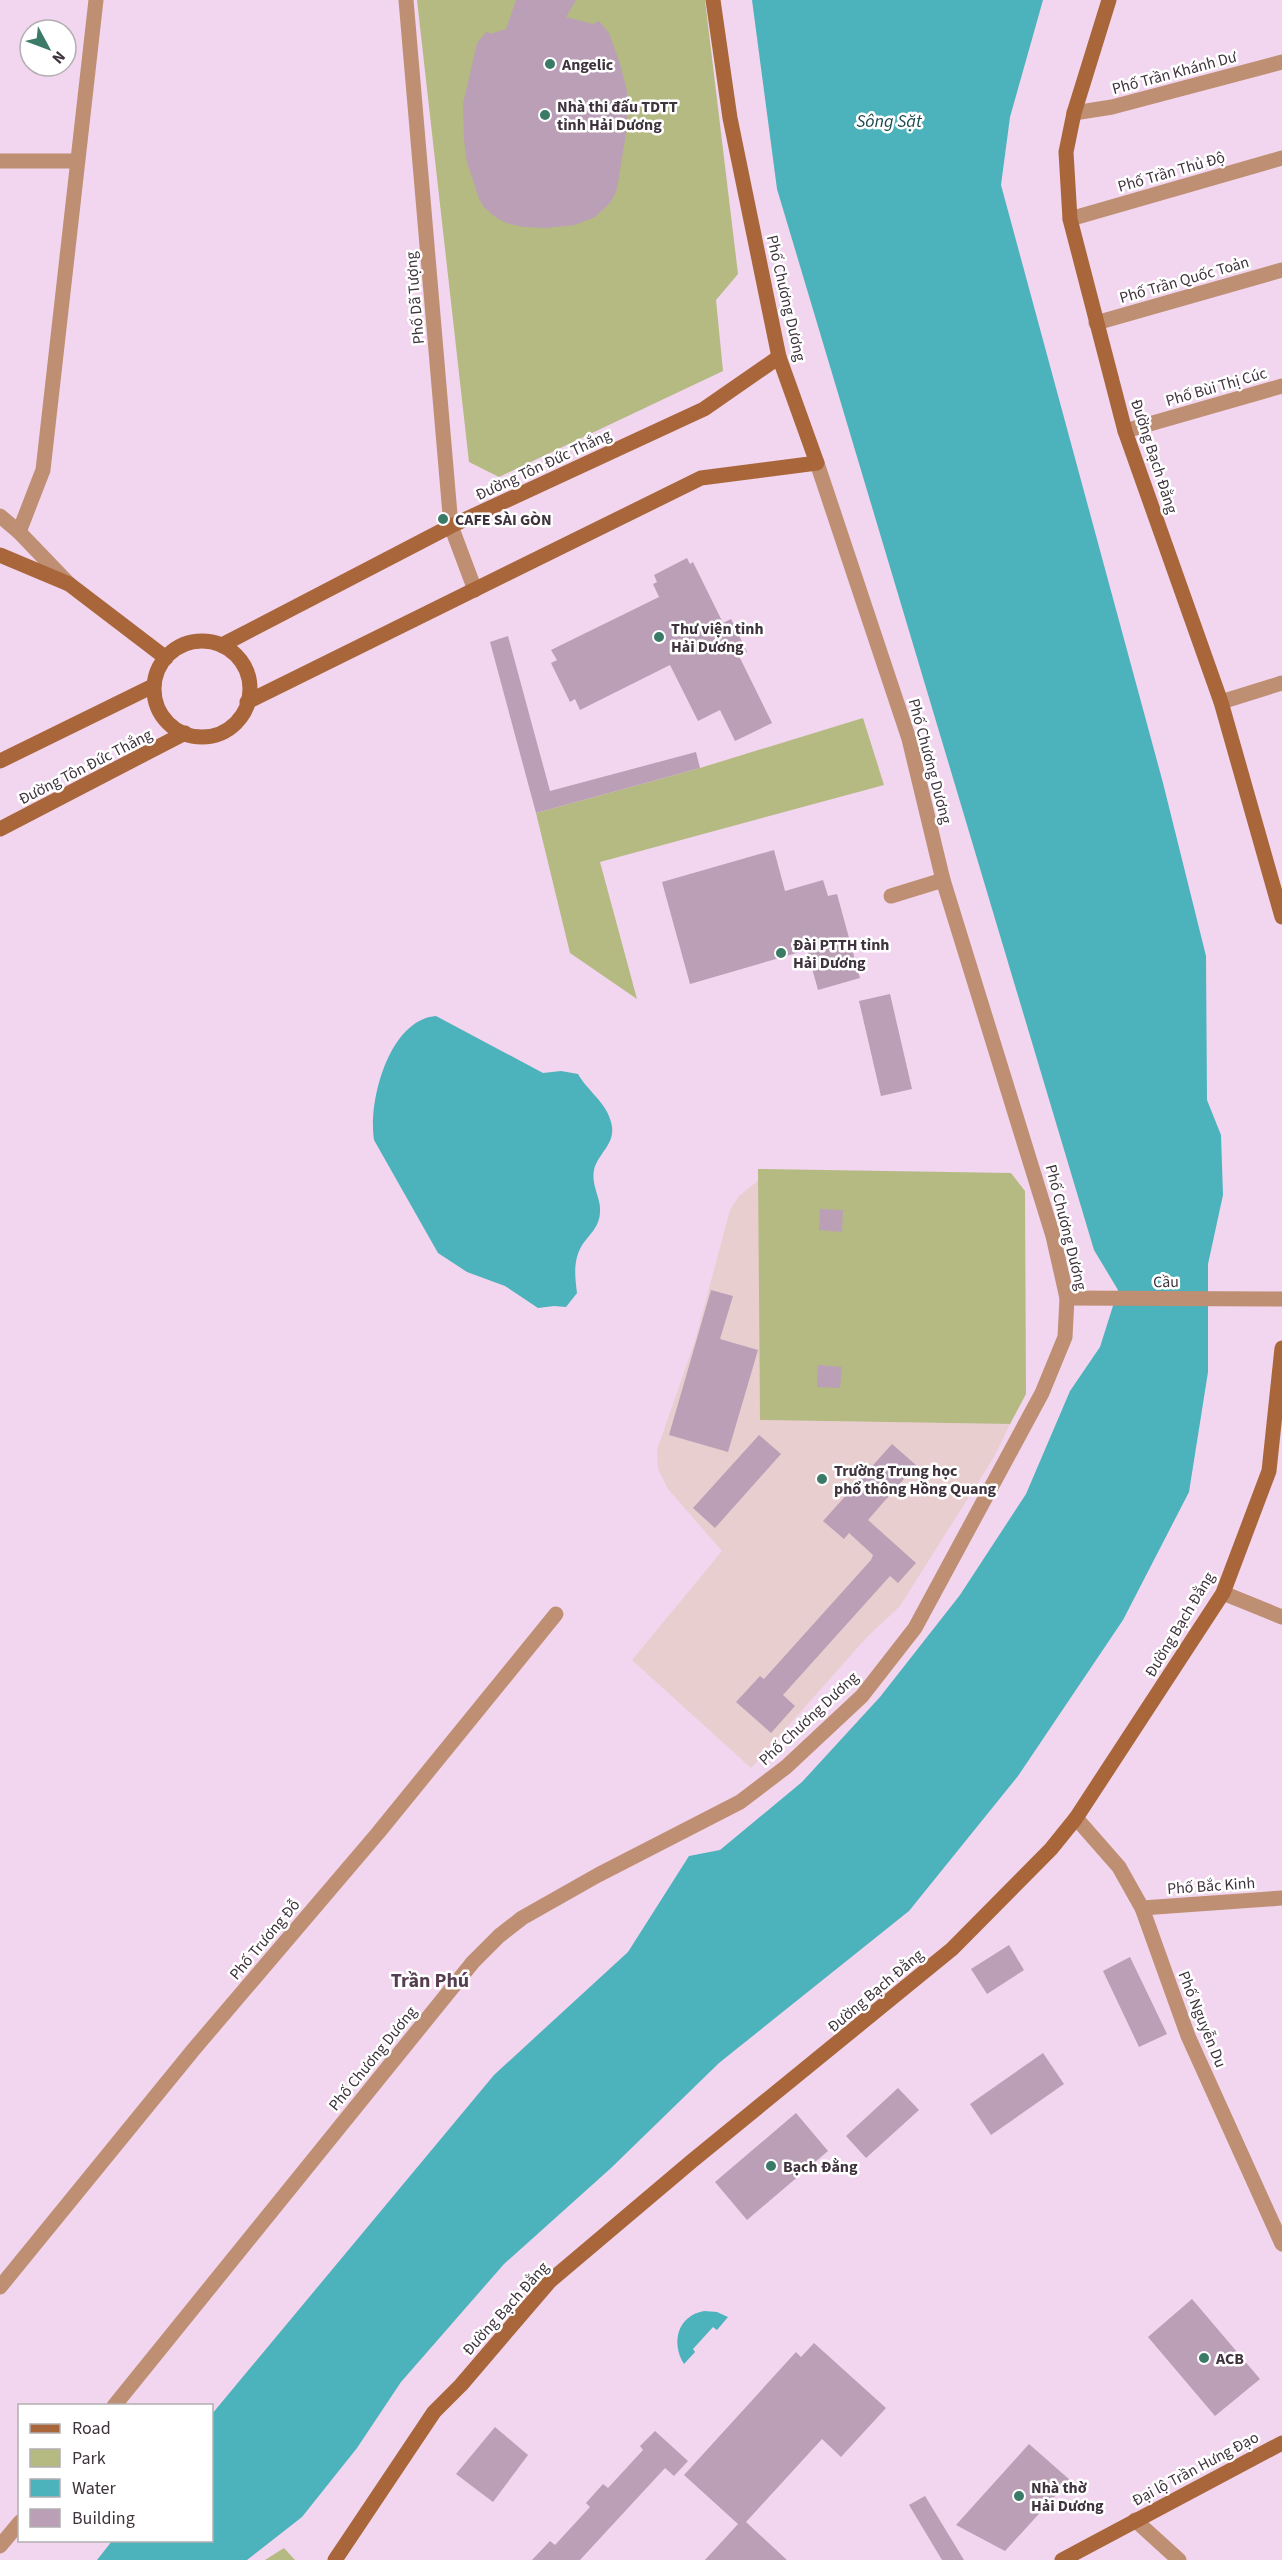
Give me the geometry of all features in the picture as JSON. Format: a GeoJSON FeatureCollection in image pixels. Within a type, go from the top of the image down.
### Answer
{"type":"FeatureCollection","features":[{"type":"Feature","properties":{"kind":"street"},"geometry":{"type":"LineString","coordinates":[[19,532],[43,470],[96,0]]}},
{"type":"Feature","properties":{"kind":"street","name":"Phố Dã Tượng"},"geometry":{"type":"LineString","coordinates":[[406,0],[451,526],[475,590]]}},
{"type":"Feature","properties":{"kind":"street","name":"Phố Chương Dương"},"geometry":{"type":"LineString","coordinates":[[116,2404],[466,1971],[499,1936],[522,1918],[598,1875],[740,1802],[786,1767],[862,1696],[915,1628],[1042,1393],[1065,1337],[1067,1298],[1035,1175],[943,880],[909,739],[817,463],[779,357],[730,118],[713,0]]}},
{"type":"Feature","properties":{"kind":"street","name":"Đường Bạch Đằng"},"geometry":{"type":"LineString","coordinates":[[1109,0],[1074,113],[1066,152],[1070,219],[1125,431],[1221,702],[1282,917]]}},
{"type":"Feature","properties":{"kind":"street","name":"Phố Trần Khánh Dư"},"geometry":{"type":"LineString","coordinates":[[1074,113],[1112,107],[1282,62]]}},
{"type":"Feature","properties":{"kind":"street","name":"Phố Trần Thủ Độ"},"geometry":{"type":"LineString","coordinates":[[1070,219],[1282,158]]}},
{"type":"Feature","properties":{"kind":"street"},"geometry":{"type":"LineString","coordinates":[[0,161],[77,161]]}},
{"type":"Feature","properties":{"kind":"street","name":"Phố Trần Quốc Toản"},"geometry":{"type":"LineString","coordinates":[[1096,323],[1282,270]]}},
{"type":"Feature","properties":{"kind":"street","name":"Đường Tôn Đức Thắng"},"geometry":{"type":"LineString","coordinates":[[222,645],[451,526],[704,409],[779,357]]}},
{"type":"Feature","properties":{"kind":"street","name":"Phố Bùi Thị Cúc"},"geometry":{"type":"LineString","coordinates":[[1125,431],[1282,386]]}},
{"type":"Feature","properties":{"kind":"street"},"geometry":{"type":"LineString","coordinates":[[247,702],[701,478],[817,463]]}},
{"type":"Feature","properties":{"kind":"street"},"geometry":{"type":"LineString","coordinates":[[0,516],[19,532],[69,584],[166,657]]}},
{"type":"Feature","properties":{"kind":"street"},"geometry":{"type":"LineString","coordinates":[[0,555],[69,584]]}},
{"type":"Feature","properties":{"kind":"street"},"geometry":{"type":"LineString","coordinates":[[194,641],[215,642],[222,645],[234,652],[247,670],[250,691],[244,712],[230,728],[209,736],[185,734],[169,724],[157,707],[153,686],[160,665],[174,649],[194,641]]}},
{"type":"Feature","properties":{"kind":"street"},"geometry":{"type":"LineString","coordinates":[[1221,702],[1282,683]]}},
{"type":"Feature","properties":{"kind":"street"},"geometry":{"type":"LineString","coordinates":[[0,761],[153,686]]}},
{"type":"Feature","properties":{"kind":"street","name":"Đường Tôn Đức Thắng"},"geometry":{"type":"LineString","coordinates":[[0,829],[185,734]]}},
{"type":"Feature","properties":{"kind":"street"},"geometry":{"type":"LineString","coordinates":[[891,896],[943,880]]}},
{"type":"Feature","properties":{"kind":"street","name":"Cầu"},"geometry":{"type":"LineString","coordinates":[[1067,1298],[1093,1300],[1282,1299]]}},
{"type":"Feature","properties":{"kind":"street","name":"Đường Bạch Đằng"},"geometry":{"type":"LineString","coordinates":[[335,2560],[434,2412],[461,2385],[550,2281],[692,2161],[952,1949],[1051,1849],[1076,1818],[1223,1593],[1269,1471],[1282,1348]]}},
{"type":"Feature","properties":{"kind":"street"},"geometry":{"type":"LineString","coordinates":[[1223,1593],[1282,1617]]}},
{"type":"Feature","properties":{"kind":"street","name":"Phố Trương Đỗ"},"geometry":{"type":"LineString","coordinates":[[0,2287],[194,2049],[378,1833],[556,1614]]}},
{"type":"Feature","properties":{"kind":"street","name":"Phố Nguyễn Du"},"geometry":{"type":"LineString","coordinates":[[1076,1818],[1119,1867],[1142,1908],[1188,2036],[1282,2244]]}},
{"type":"Feature","properties":{"kind":"street","name":"Phố Bắc Kinh"},"geometry":{"type":"LineString","coordinates":[[1142,1908],[1282,1898]]}},
{"type":"Feature","properties":{"kind":"street","name":"Đại lộ Trần Hưng Đạo"},"geometry":{"type":"LineString","coordinates":[[1062,2560],[1282,2443]]}},
{"type":"Feature","properties":{"kind":"street"},"geometry":{"type":"LineString","coordinates":[[1135,2520],[1179,2560]]}},
{"type":"Feature","properties":{"kind":"street"},"geometry":{"type":"LineString","coordinates":[[0,2546],[18,2524]]}},
{"type":"Feature","properties":{"kind":"shaded area","name":"Trường Trung học phổ thông Hồng Quang"},"geometry":{"type":"Polygon","coordinates":[[[759,1180],[760,1420],[1010,1424],[994,1457],[900,1606],[866,1638],[751,1768],[632,1660],[722,1551],[668,1489],[658,1469],[657,1450],[695,1341],[730,1210],[739,1196],[759,1180]]]}},
{"type":"Feature","properties":{"kind":"green space"},"geometry":{"type":"Polygon","coordinates":[[[417,0],[705,0],[738,274],[716,300],[723,371],[499,477],[469,462],[417,0]]]}},
{"type":"Feature","properties":{"kind":"green space"},"geometry":{"type":"Polygon","coordinates":[[[863,718],[884,785],[600,862],[637,999],[570,953],[536,813],[700,768],[863,718]]]}},
{"type":"Feature","properties":{"kind":"green space"},"geometry":{"type":"Polygon","coordinates":[[[758,1169],[1011,1173],[1025,1191],[1026,1394],[1010,1424],[760,1420],[758,1169]]]}},
{"type":"Feature","properties":{"kind":"green space"},"geometry":{"type":"Polygon","coordinates":[[[284,2548],[295,2560],[265,2560],[284,2548]]]}},
{"type":"Feature","properties":{"kind":"water","name":"Sông Sặt"},"geometry":{"type":"Polygon","coordinates":[[[752,0],[1043,0],[1010,117],[1001,185],[1163,783],[1206,956],[1207,1100],[1221,1135],[1223,1195],[1208,1264],[1208,1372],[1189,1492],[1123,1620],[1018,1776],[909,1911],[719,2063],[611,2168],[504,2264],[401,2382],[357,2448],[302,2517],[247,2560],[97,2560],[111,2542],[213,2542],[213,2413],[494,2075],[628,1952],[689,1856],[720,1850],[802,1782],[880,1697],[960,1595],[1026,1494],[1070,1391],[1100,1347],[1118,1290],[1094,1250],[777,189],[752,0]]]}},
{"type":"Feature","properties":{"kind":"water"},"geometry":{"type":"Polygon","coordinates":[[[436,1016],[543,1073],[561,1071],[578,1074],[608,1113],[612,1135],[596,1164],[593,1176],[600,1206],[599,1217],[596,1227],[578,1253],[575,1270],[577,1293],[566,1307],[538,1308],[505,1286],[467,1272],[438,1253],[374,1140],[373,1124],[379,1085],[394,1047],[406,1032],[420,1021],[436,1016]]]}},
{"type":"Feature","properties":{"kind":"water"},"geometry":{"type":"Polygon","coordinates":[[[704,2311],[717,2312],[728,2317],[717,2330],[713,2327],[693,2349],[695,2352],[684,2364],[677,2339],[682,2324],[688,2318],[704,2311]]]}},
{"type":"Feature","properties":{"kind":"building","name":"Nhà thi đấu TDTT tỉnh Hải Dương"},"geometry":{"type":"Polygon","coordinates":[[[516,0],[576,0],[566,17],[593,24],[599,21],[609,33],[620,64],[627,91],[627,127],[617,189],[611,202],[595,217],[575,225],[546,228],[523,227],[506,223],[494,216],[479,199],[467,162],[463,104],[477,43],[487,31],[490,34],[506,29],[516,0]]]}},
{"type":"Feature","properties":{"kind":"building","name":"Thư viện tỉnh Hải Dương"},"geometry":{"type":"Polygon","coordinates":[[[687,558],[690,564],[693,562],[723,623],[731,619],[747,652],[739,656],[772,723],[735,741],[720,710],[698,721],[670,665],[580,710],[575,699],[570,702],[551,663],[557,660],[551,650],[659,597],[653,584],[657,582],[654,575],[687,558]]]}},
{"type":"Feature","properties":{"kind":"building"},"geometry":{"type":"Polygon","coordinates":[[[508,636],[550,791],[696,752],[700,768],[536,813],[490,642],[508,636]]]}},
{"type":"Feature","properties":{"kind":"building"},"geometry":{"type":"Polygon","coordinates":[[[774,850],[785,891],[823,880],[828,896],[837,894],[860,978],[818,990],[807,950],[690,984],[662,882],[774,850]]]}},
{"type":"Feature","properties":{"kind":"building"},"geometry":{"type":"Polygon","coordinates":[[[890,994],[912,1089],[881,1096],[859,1001],[890,994]]]}},
{"type":"Feature","properties":{"kind":"building"},"geometry":{"type":"Polygon","coordinates":[[[820,1209],[843,1210],[842,1232],[819,1230],[820,1209]]]}},
{"type":"Feature","properties":{"kind":"building"},"geometry":{"type":"Polygon","coordinates":[[[711,1290],[733,1296],[720,1339],[758,1350],[728,1452],[669,1435],[711,1290]]]}},
{"type":"Feature","properties":{"kind":"building"},"geometry":{"type":"Polygon","coordinates":[[[818,1365],[842,1367],[840,1388],[817,1387],[818,1365]]]}},
{"type":"Feature","properties":{"kind":"building"},"geometry":{"type":"Polygon","coordinates":[[[759,1435],[781,1454],[715,1528],[693,1508],[759,1435]]]}},
{"type":"Feature","properties":{"kind":"building"},"geometry":{"type":"Polygon","coordinates":[[[892,1444],[916,1465],[868,1520],[916,1563],[898,1583],[890,1576],[783,1695],[795,1706],[771,1733],[736,1702],[760,1676],[764,1679],[871,1560],[873,1555],[849,1533],[844,1539],[823,1521],[892,1444]]]}},
{"type":"Feature","properties":{"kind":"building"},"geometry":{"type":"Polygon","coordinates":[[[1009,1945],[1024,1970],[987,1994],[971,1969],[1009,1945]]]}},
{"type":"Feature","properties":{"kind":"building"},"geometry":{"type":"Polygon","coordinates":[[[1130,1957],[1167,2034],[1139,2047],[1103,1971],[1130,1957]]]}},
{"type":"Feature","properties":{"kind":"building"},"geometry":{"type":"Polygon","coordinates":[[[1043,2053],[1064,2084],[991,2135],[970,2104],[1043,2053]]]}},
{"type":"Feature","properties":{"kind":"building"},"geometry":{"type":"Polygon","coordinates":[[[898,2088],[919,2110],[866,2158],[846,2136],[898,2088]]]}},
{"type":"Feature","properties":{"kind":"building","name":"Bạch Đằng"},"geometry":{"type":"Polygon","coordinates":[[[796,2113],[828,2151],[747,2220],[715,2182],[796,2113]]]}},
{"type":"Feature","properties":{"kind":"building","name":"ACB"},"geometry":{"type":"Polygon","coordinates":[[[1192,2299],[1260,2379],[1215,2416],[1148,2337],[1192,2299]]]}},
{"type":"Feature","properties":{"kind":"building"},"geometry":{"type":"Polygon","coordinates":[[[814,2343],[886,2408],[841,2457],[822,2439],[746,2522],[787,2560],[705,2560],[738,2524],[684,2475],[796,2352],[801,2357],[814,2343]]]}},
{"type":"Feature","properties":{"kind":"building"},"geometry":{"type":"Polygon","coordinates":[[[495,2427],[528,2455],[493,2502],[456,2474],[495,2427]]]}},
{"type":"Feature","properties":{"kind":"building"},"geometry":{"type":"Polygon","coordinates":[[[655,2431],[688,2461],[674,2476],[665,2468],[580,2560],[532,2560],[550,2541],[555,2545],[590,2507],[586,2503],[603,2484],[608,2488],[643,2450],[640,2446],[655,2431]]]}},
{"type":"Feature","properties":{"kind":"building","name":"Nhà thờ Hải Dương"},"geometry":{"type":"Polygon","coordinates":[[[1029,2444],[1070,2480],[1005,2551],[956,2525],[1029,2444]]]}},
{"type":"Feature","properties":{"kind":"building"},"geometry":{"type":"Polygon","coordinates":[[[925,2496],[964,2560],[942,2560],[909,2505],[925,2496]]]}},
{"type":"Feature","properties":{"kind":"place","name":"Angelic"},"geometry":{"type":"Point","coordinates":[550,64]}},
{"type":"Feature","properties":{"kind":"place","name":"Nhà thi đấu TDTT tỉnh Hải Dương"},"geometry":{"type":"Point","coordinates":[545,115]}},
{"type":"Feature","properties":{"kind":"place","name":"CAFE SÀI GÒN"},"geometry":{"type":"Point","coordinates":[443,519]}},
{"type":"Feature","properties":{"kind":"place","name":"Thư viện tỉnh Hải Dương"},"geometry":{"type":"Point","coordinates":[659,637]}},
{"type":"Feature","properties":{"kind":"place","name":"Đài PTTH tỉnh Hải Dương"},"geometry":{"type":"Point","coordinates":[781,953]}},
{"type":"Feature","properties":{"kind":"place","name":"Trường Trung học phổ thông Hồng Quang"},"geometry":{"type":"Point","coordinates":[822,1479]}},
{"type":"Feature","properties":{"kind":"place","name":"Bạch Đằng"},"geometry":{"type":"Point","coordinates":[771,2166]}},
{"type":"Feature","properties":{"kind":"place","name":"ACB"},"geometry":{"type":"Point","coordinates":[1204,2358]}},
{"type":"Feature","properties":{"kind":"place","name":"Nhà thờ Hải Dương"},"geometry":{"type":"Point","coordinates":[1019,2496]}},
{"type":"Feature","properties":{"kind":"district","name":"Trần Phú"},"geometry":{"type":"Point","coordinates":[430,1980]}}]}
